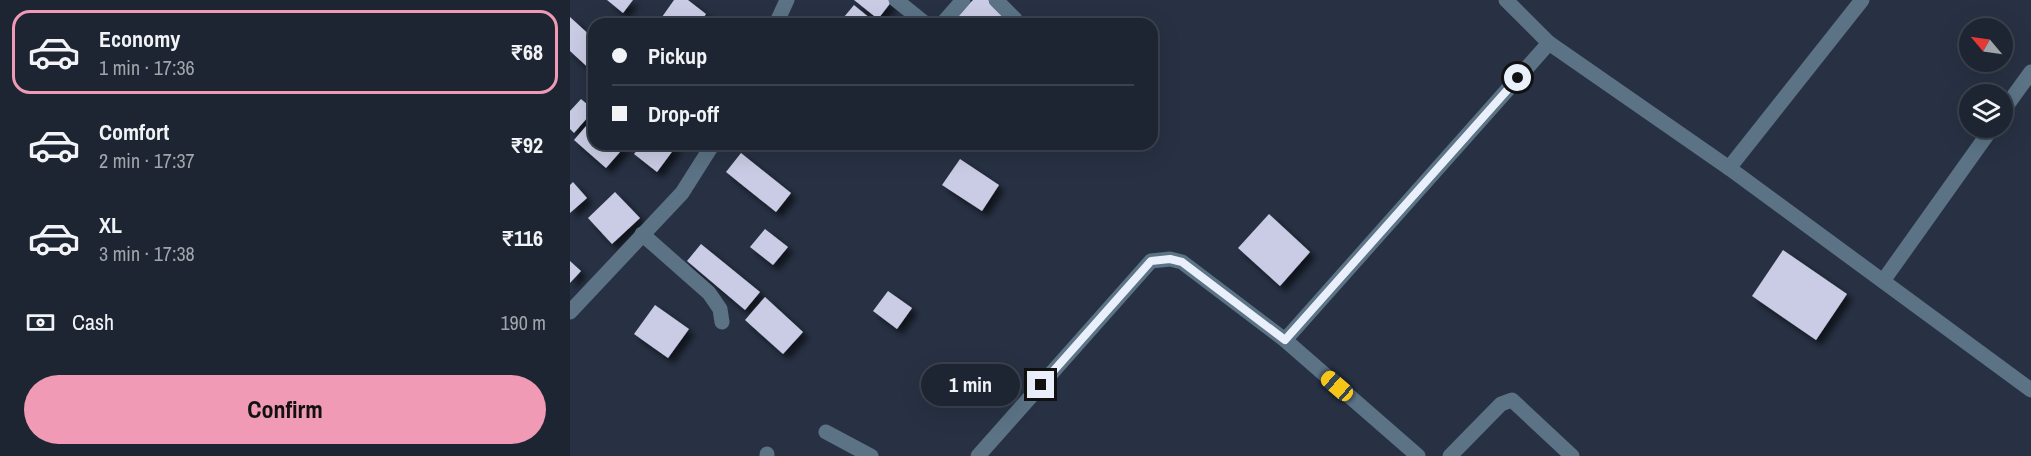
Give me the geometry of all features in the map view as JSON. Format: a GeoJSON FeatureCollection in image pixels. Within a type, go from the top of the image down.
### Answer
{"type":"FeatureCollection","features":[{"type":"Feature","properties":{"kind":"street"},"geometry":{"type":"LineString","coordinates":[[779,18],[787,0]]}},
{"type":"Feature","properties":{"kind":"street"},"geometry":{"type":"LineString","coordinates":[[896,0],[918,18]]}},
{"type":"Feature","properties":{"kind":"street"},"geometry":{"type":"LineString","coordinates":[[947,18],[963,0]]}},
{"type":"Feature","properties":{"kind":"street"},"geometry":{"type":"LineString","coordinates":[[996,0],[1014,18]]}},
{"type":"Feature","properties":{"kind":"street"},"geometry":{"type":"LineString","coordinates":[[1506,0],[1549,42],[1728,168],[2031,390]]}},
{"type":"Feature","properties":{"kind":"street"},"geometry":{"type":"LineString","coordinates":[[1728,168],[1862,0]]}},
{"type":"Feature","properties":{"kind":"street"},"geometry":{"type":"LineString","coordinates":[[1285,340],[1549,42]]}},
{"type":"Feature","properties":{"kind":"street"},"geometry":{"type":"LineString","coordinates":[[2013,97],[2031,72]]}},
{"type":"Feature","properties":{"kind":"street"},"geometry":{"type":"LineString","coordinates":[[1883,281],[1985,138]]}},
{"type":"Feature","properties":{"kind":"street"},"geometry":{"type":"LineString","coordinates":[[570,312],[682,193],[709,150]]}},
{"type":"Feature","properties":{"kind":"street"},"geometry":{"type":"LineString","coordinates":[[642,234],[716,300],[722,322]]}},
{"type":"Feature","properties":{"kind":"street"},"geometry":{"type":"LineString","coordinates":[[978,456],[1151,261],[1170,259],[1182,262],[1285,340],[1418,456]]}},
{"type":"Feature","properties":{"kind":"street"},"geometry":{"type":"LineString","coordinates":[[1450,456],[1501,404],[1512,400],[1572,456]]}},
{"type":"Feature","properties":{"kind":"street"},"geometry":{"type":"LineString","coordinates":[[826,432],[871,456]]}},
{"type":"Feature","properties":{"kind":"building"},"geometry":{"type":"Polygon","coordinates":[[[607,0],[633,0],[623,13],[607,0]]]}},
{"type":"Feature","properties":{"kind":"building"},"geometry":{"type":"Polygon","coordinates":[[[674,0],[688,0],[706,14],[703,18],[661,18],[674,0]]]}},
{"type":"Feature","properties":{"kind":"building"},"geometry":{"type":"Polygon","coordinates":[[[854,0],[892,1],[877,18],[854,0]]]}},
{"type":"Feature","properties":{"kind":"building"},"geometry":{"type":"Polygon","coordinates":[[[973,0],[991,0],[1009,18],[955,18],[973,0]]]}},
{"type":"Feature","properties":{"kind":"building"},"geometry":{"type":"Polygon","coordinates":[[[854,5],[870,18],[843,18],[854,5]]]}},
{"type":"Feature","properties":{"kind":"building"},"geometry":{"type":"Polygon","coordinates":[[[570,17],[588,34],[588,68],[570,51],[570,17]]]}},
{"type":"Feature","properties":{"kind":"building"},"geometry":{"type":"Polygon","coordinates":[[[581,99],[588,105],[588,117],[574,133],[570,129],[570,111],[581,99]]]}},
{"type":"Feature","properties":{"kind":"building"},"geometry":{"type":"Polygon","coordinates":[[[588,124],[588,150],[622,150],[606,168],[574,140],[588,124]]]}},
{"type":"Feature","properties":{"kind":"building"},"geometry":{"type":"Polygon","coordinates":[[[637,150],[673,150],[657,172],[634,154],[637,150]]]}},
{"type":"Feature","properties":{"kind":"building"},"geometry":{"type":"Polygon","coordinates":[[[741,153],[791,193],[776,212],[726,172],[741,153]]]}},
{"type":"Feature","properties":{"kind":"building"},"geometry":{"type":"Polygon","coordinates":[[[960,159],[999,185],[982,211],[942,185],[960,159]]]}},
{"type":"Feature","properties":{"kind":"building"},"geometry":{"type":"Polygon","coordinates":[[[573,182],[587,198],[570,213],[570,185],[573,182]]]}},
{"type":"Feature","properties":{"kind":"building"},"geometry":{"type":"Polygon","coordinates":[[[615,192],[640,218],[612,244],[588,218],[615,192]]]}},
{"type":"Feature","properties":{"kind":"building"},"geometry":{"type":"Polygon","coordinates":[[[1269,214],[1310,252],[1280,286],[1238,248],[1269,214]]]}},
{"type":"Feature","properties":{"kind":"building"},"geometry":{"type":"Polygon","coordinates":[[[765,229],[788,247],[773,265],[750,247],[765,229]]]}},
{"type":"Feature","properties":{"kind":"building"},"geometry":{"type":"Polygon","coordinates":[[[701,244],[760,292],[745,310],[687,261],[701,244]]]}},
{"type":"Feature","properties":{"kind":"building"},"geometry":{"type":"Polygon","coordinates":[[[1783,250],[1847,294],[1816,340],[1752,296],[1783,250]]]}},
{"type":"Feature","properties":{"kind":"building"},"geometry":{"type":"Polygon","coordinates":[[[570,261],[581,271],[570,283],[570,261]]]}},
{"type":"Feature","properties":{"kind":"building"},"geometry":{"type":"Polygon","coordinates":[[[888,291],[912,308],[897,329],[873,311],[888,291]]]}},
{"type":"Feature","properties":{"kind":"building"},"geometry":{"type":"Polygon","coordinates":[[[765,297],[803,332],[783,354],[745,320],[765,297]]]}},
{"type":"Feature","properties":{"kind":"building"},"geometry":{"type":"Polygon","coordinates":[[[655,305],[689,329],[668,358],[634,334],[655,305]]]}},
{"type":"Feature","properties":{"kind":"route"},"geometry":{"type":"LineString","coordinates":[[1041,385],[1151,261],[1170,259],[1182,262],[1285,340],[1518,78]]}}]}
